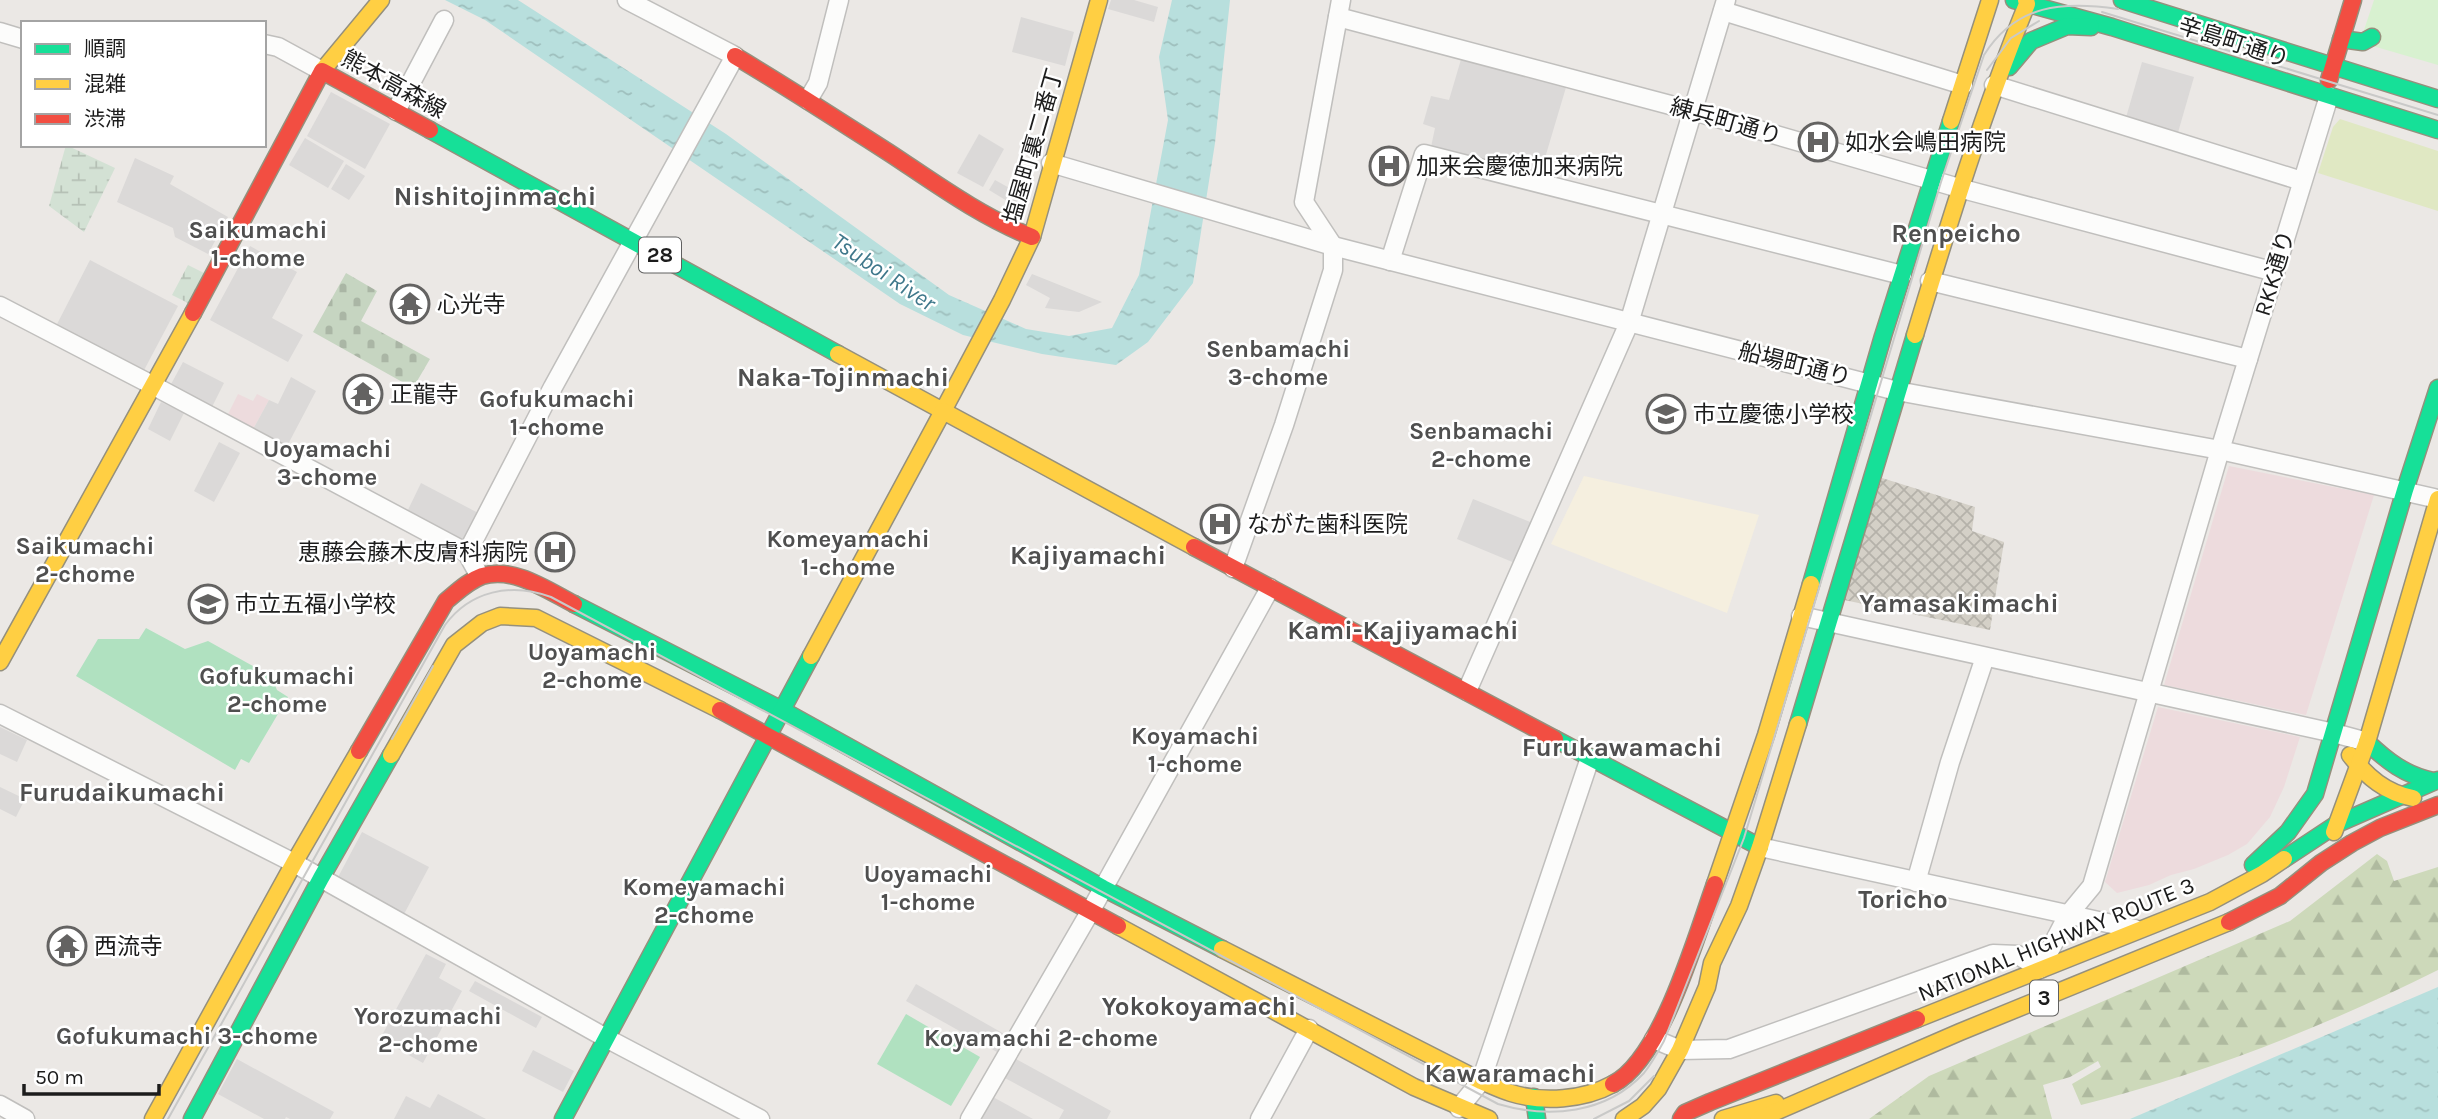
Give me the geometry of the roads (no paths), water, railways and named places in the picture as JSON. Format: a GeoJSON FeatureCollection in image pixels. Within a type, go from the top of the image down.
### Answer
{"type":"FeatureCollection","features":[{"type":"Feature","properties":{"kind":"main road"},"geometry":{"type":"LineString","coordinates":[[322,71],[382,0]]}},
{"type":"Feature","properties":{"kind":"main road","name":"塩屋町裏二番丁"},"geometry":{"type":"LineString","coordinates":[[943,411],[1032,237],[1099,0]]}},
{"type":"Feature","properties":{"kind":"main road"},"geometry":{"type":"LineString","coordinates":[[153,1119],[294,863],[446,601],[479,575],[503,574],[523,578],[782,710],[1103,888],[1480,1081],[1512,1094],[1534,1097],[1573,1096],[1599,1091],[1618,1082],[1634,1067],[1654,1039],[1735,834],[1931,180],[1990,0]]}},
{"type":"Feature","properties":{"kind":"main road","name":"辛島町通り"},"geometry":{"type":"LineString","coordinates":[[2122,0],[2437,98]]}},
{"type":"Feature","properties":{"kind":"main road"},"geometry":{"type":"LineString","coordinates":[[2329,96],[2329,74],[2353,0]]}},
{"type":"Feature","properties":{"kind":"main road"},"geometry":{"type":"LineString","coordinates":[[1624,1119],[1643,1106],[1658,1089],[1680,1050],[1707,987],[1712,963],[1739,906],[1760,847],[1829,622],[1959,188],[2022,1]]}},
{"type":"Feature","properties":{"kind":"main road","name":"辛島町通り"},"geometry":{"type":"LineString","coordinates":[[2022,1],[2438,130]]}},
{"type":"Feature","properties":{"kind":"main road"},"geometry":{"type":"LineString","coordinates":[[1994,85],[2031,41],[2067,26],[2112,27]]}},
{"type":"Feature","properties":{"kind":"main road"},"geometry":{"type":"LineString","coordinates":[[2341,38],[2363,42],[2372,37]]}},
{"type":"Feature","properties":{"kind":"main road"},"geometry":{"type":"LineString","coordinates":[[736,57],[808,100],[927,178],[1012,229],[1032,237]]}},
{"type":"Feature","properties":{"kind":"main road","name":"熊本高森線"},"geometry":{"type":"LineString","coordinates":[[0,662],[154,386],[322,71],[1270,588],[1760,847]]}},
{"type":"Feature","properties":{"kind":"main road"},"geometry":{"type":"LineString","coordinates":[[2210,902],[2290,833],[2305,814],[2315,794],[2438,388]]}},
{"type":"Feature","properties":{"kind":"main road"},"geometry":{"type":"LineString","coordinates":[[564,1119],[943,411]]}},
{"type":"Feature","properties":{"kind":"main road"},"geometry":{"type":"LineString","coordinates":[[2321,863],[2367,742],[2438,499]]}},
{"type":"Feature","properties":{"kind":"main road"},"geometry":{"type":"LineString","coordinates":[[191,1119],[321,878],[454,645],[477,625],[493,618],[516,614],[536,618],[769,736],[1309,1029],[1458,1114],[1489,1119]]}},
{"type":"Feature","properties":{"kind":"main road"},"geometry":{"type":"LineString","coordinates":[[2334,733],[2368,777],[2398,796],[2438,803]]}},
{"type":"Feature","properties":{"kind":"main road"},"geometry":{"type":"LineString","coordinates":[[2367,742],[2389,763],[2413,778],[2436,780]]}},
{"type":"Feature","properties":{"kind":"main road","name":"NATIONAL HIGHWAY ROUTE 3"},"geometry":{"type":"LineString","coordinates":[[1679,1117],[2040,968],[2210,902],[2262,874],[2337,824],[2436,780]]}},
{"type":"Feature","properties":{"kind":"main road","name":"3"},"geometry":{"type":"LineString","coordinates":[[1759,1119],[1824,1089],[2224,925],[2280,895],[2321,863],[2380,828],[2438,803]]}},
{"type":"Feature","properties":{"kind":"main road"},"geometry":{"type":"LineString","coordinates":[[1723,1119],[1824,1089]]}},
{"type":"Feature","properties":{"kind":"main road"},"geometry":{"type":"LineString","coordinates":[[1534,1097],[1537,1119]]}},
{"type":"Feature","properties":{"kind":"street"},"geometry":{"type":"LineString","coordinates":[[467,553],[547,399],[736,57],[649,5],[627,0]]}},
{"type":"Feature","properties":{"kind":"street"},"geometry":{"type":"LineString","coordinates":[[808,100],[818,83],[839,0]]}},
{"type":"Feature","properties":{"kind":"street"},"geometry":{"type":"LineString","coordinates":[[1467,691],[1629,323],[1724,5],[1964,85]]}},
{"type":"Feature","properties":{"kind":"street"},"geometry":{"type":"LineString","coordinates":[[1233,568],[1284,425],[1333,270],[1333,246],[1304,202],[1339,8]]}},
{"type":"Feature","properties":{"kind":"street","name":"練兵町通り"},"geometry":{"type":"LineString","coordinates":[[1339,8],[1959,188],[2275,272]]}},
{"type":"Feature","properties":{"kind":"street"},"geometry":{"type":"LineString","coordinates":[[396,111],[444,20]]}},
{"type":"Feature","properties":{"kind":"street"},"geometry":{"type":"LineString","coordinates":[[0,32],[21,38]]}},
{"type":"Feature","properties":{"kind":"street"},"geometry":{"type":"LineString","coordinates":[[266,44],[278,47],[322,71]]}},
{"type":"Feature","properties":{"kind":"street"},"geometry":{"type":"LineString","coordinates":[[1994,85],[2302,181]]}},
{"type":"Feature","properties":{"kind":"street","name":"RKK通り"},"geometry":{"type":"LineString","coordinates":[[2040,968],[2068,915],[2092,886],[2220,450],[2329,96]]}},
{"type":"Feature","properties":{"kind":"street"},"geometry":{"type":"LineString","coordinates":[[1390,261],[1424,154],[1902,275]]}},
{"type":"Feature","properties":{"kind":"street","name":"船場町通り"},"geometry":{"type":"LineString","coordinates":[[1051,163],[1333,246],[1897,391],[2220,450],[2438,499]]}},
{"type":"Feature","properties":{"kind":"street"},"geometry":{"type":"LineString","coordinates":[[1930,281],[2248,359]]}},
{"type":"Feature","properties":{"kind":"street"},"geometry":{"type":"LineString","coordinates":[[0,306],[467,553],[479,575]]}},
{"type":"Feature","properties":{"kind":"street"},"geometry":{"type":"LineString","coordinates":[[970,1119],[1090,912],[1270,588]]}},
{"type":"Feature","properties":{"kind":"street"},"geometry":{"type":"LineString","coordinates":[[1801,617],[2367,742]]}},
{"type":"Feature","properties":{"kind":"street"},"geometry":{"type":"LineString","coordinates":[[1916,882],[1950,762],[1985,657]]}},
{"type":"Feature","properties":{"kind":"street"},"geometry":{"type":"LineString","coordinates":[[0,714],[294,863],[606,1038],[760,1119]]}},
{"type":"Feature","properties":{"kind":"street"},"geometry":{"type":"LineString","coordinates":[[1458,1114],[1480,1081],[1590,758]]}},
{"type":"Feature","properties":{"kind":"street"},"geometry":{"type":"LineString","coordinates":[[1760,847],[2138,929]]}},
{"type":"Feature","properties":{"kind":"street"},"geometry":{"type":"LineString","coordinates":[[1654,1039],[1680,1050],[1729,1049],[1993,954],[2018,956],[2040,968]]}},
{"type":"Feature","properties":{"kind":"street"},"geometry":{"type":"LineString","coordinates":[[1260,1119],[1309,1029]]}},
{"type":"Feature","properties":{"kind":"street"},"geometry":{"type":"LineString","coordinates":[[0,1105],[25,1119]]}},
{"type":"Feature","properties":{"kind":"water","name":"Tsuboi River"},"geometry":{"type":"Polygon","coordinates":[[[445,0],[518,0],[726,134],[949,295],[1026,329],[1069,336],[1112,328],[1139,275],[1168,120],[1159,57],[1172,0],[1230,0],[1215,143],[1193,283],[1148,342],[1116,365],[1042,354],[963,335],[900,304],[485,20],[445,0]]]}},
{"type":"Feature","properties":{"kind":"water"},"geometry":{"type":"Polygon","coordinates":[[[2438,987],[2438,1119],[2130,1119],[2438,987]]]}},
{"type":"Feature","properties":{"kind":"tram line"},"geometry":{"type":"LineString","coordinates":[[168,1119],[445,625],[466,604],[479,597],[506,590],[521,590],[551,597],[1498,1104],[1517,1109],[1557,1112],[1595,1105],[1612,1097],[1629,1087],[1644,1073],[1664,1041],[1744,838],[1941,182],[1984,55],[2011,25],[2042,10],[2078,6],[2118,9]]}},
{"type":"Feature","properties":{"kind":"tram line"},"geometry":{"type":"LineString","coordinates":[[2102,12],[2438,115]]}},
{"type":"Feature","properties":{"kind":"tram line"},"geometry":{"type":"LineString","coordinates":[[1987,70],[2011,38],[2039,21]]}},
{"type":"Feature","properties":{"kind":"tram line"},"geometry":{"type":"LineString","coordinates":[[392,739],[433,666]]}},
{"type":"Feature","properties":{"kind":"tram line"},"geometry":{"type":"LineString","coordinates":[[1594,1119],[1629,1101],[1654,1076]]}},
{"type":"Feature","properties":{"kind":"place","name":"如水会嶋田病院"},"geometry":{"type":"Point","coordinates":[1818,142]}},
{"type":"Feature","properties":{"kind":"place","name":"加来会慶徳加来病院"},"geometry":{"type":"Point","coordinates":[1389,166]}},
{"type":"Feature","properties":{"kind":"place","name":"心光寺"},"geometry":{"type":"Point","coordinates":[410,304]}},
{"type":"Feature","properties":{"kind":"place","name":"正龍寺"},"geometry":{"type":"Point","coordinates":[363,394]}},
{"type":"Feature","properties":{"kind":"place","name":"市立慶徳小学校"},"geometry":{"type":"Point","coordinates":[1666,414]}},
{"type":"Feature","properties":{"kind":"place","name":"ながた歯科医院"},"geometry":{"type":"Point","coordinates":[1220,524]}},
{"type":"Feature","properties":{"kind":"place","name":"恵藤会藤木皮膚科病院"},"geometry":{"type":"Point","coordinates":[555,552]}},
{"type":"Feature","properties":{"kind":"place","name":"市立五福小学校"},"geometry":{"type":"Point","coordinates":[208,604]}},
{"type":"Feature","properties":{"kind":"place","name":"西流寺"},"geometry":{"type":"Point","coordinates":[67,946]}},
{"type":"Feature","properties":{"kind":"district","name":"Nishitojinmachi"},"geometry":{"type":"Point","coordinates":[495,196]}},
{"type":"Feature","properties":{"kind":"district","name":"Renpeicho"},"geometry":{"type":"Point","coordinates":[1956,233]}},
{"type":"Feature","properties":{"kind":"district","name":"Saikumachi 1-chome"},"geometry":{"type":"Point","coordinates":[258,244]}},
{"type":"Feature","properties":{"kind":"district","name":"Senbamachi 3-chome"},"geometry":{"type":"Point","coordinates":[1278,363]}},
{"type":"Feature","properties":{"kind":"district","name":"Naka-Tojinmachi"},"geometry":{"type":"Point","coordinates":[843,377]}},
{"type":"Feature","properties":{"kind":"district","name":"Gofukumachi 1-chome"},"geometry":{"type":"Point","coordinates":[557,413]}},
{"type":"Feature","properties":{"kind":"district","name":"Senbamachi 2-chome"},"geometry":{"type":"Point","coordinates":[1481,445]}},
{"type":"Feature","properties":{"kind":"district","name":"Uoyamachi 3-chome"},"geometry":{"type":"Point","coordinates":[327,463]}},
{"type":"Feature","properties":{"kind":"district","name":"Komeyamachi 1-chome"},"geometry":{"type":"Point","coordinates":[848,553]}},
{"type":"Feature","properties":{"kind":"district","name":"Kajiyamachi"},"geometry":{"type":"Point","coordinates":[1088,555]}},
{"type":"Feature","properties":{"kind":"district","name":"Saikumachi 2-chome"},"geometry":{"type":"Point","coordinates":[85,560]}},
{"type":"Feature","properties":{"kind":"district","name":"Yamasakimachi"},"geometry":{"type":"Point","coordinates":[1959,603]}},
{"type":"Feature","properties":{"kind":"district","name":"Kami-Kajiyamachi"},"geometry":{"type":"Point","coordinates":[1403,630]}},
{"type":"Feature","properties":{"kind":"district","name":"Uoyamachi 2-chome"},"geometry":{"type":"Point","coordinates":[592,666]}},
{"type":"Feature","properties":{"kind":"district","name":"Gofukumachi 2-chome"},"geometry":{"type":"Point","coordinates":[277,690]}},
{"type":"Feature","properties":{"kind":"district","name":"Furukawamachi"},"geometry":{"type":"Point","coordinates":[1622,747]}},
{"type":"Feature","properties":{"kind":"district","name":"Koyamachi 1-chome"},"geometry":{"type":"Point","coordinates":[1195,750]}},
{"type":"Feature","properties":{"kind":"district","name":"Furudaikumachi"},"geometry":{"type":"Point","coordinates":[122,792]}},
{"type":"Feature","properties":{"kind":"district","name":"Uoyamachi 1-chome"},"geometry":{"type":"Point","coordinates":[928,888]}},
{"type":"Feature","properties":{"kind":"district","name":"Toricho"},"geometry":{"type":"Point","coordinates":[1903,899]}},
{"type":"Feature","properties":{"kind":"district","name":"Komeyamachi 2-chome"},"geometry":{"type":"Point","coordinates":[704,901]}},
{"type":"Feature","properties":{"kind":"district","name":"Yokokoyamachi"},"geometry":{"type":"Point","coordinates":[1199,1006]}},
{"type":"Feature","properties":{"kind":"district","name":"Yorozumachi 2-chome"},"geometry":{"type":"Point","coordinates":[428,1030]}},
{"type":"Feature","properties":{"kind":"district","name":"Gofukumachi 3-chome"},"geometry":{"type":"Point","coordinates":[187,1036]}},
{"type":"Feature","properties":{"kind":"district","name":"Koyamachi 2-chome"},"geometry":{"type":"Point","coordinates":[1041,1038]}},
{"type":"Feature","properties":{"kind":"district","name":"Kawaramachi"},"geometry":{"type":"Point","coordinates":[1510,1073]}}]}
